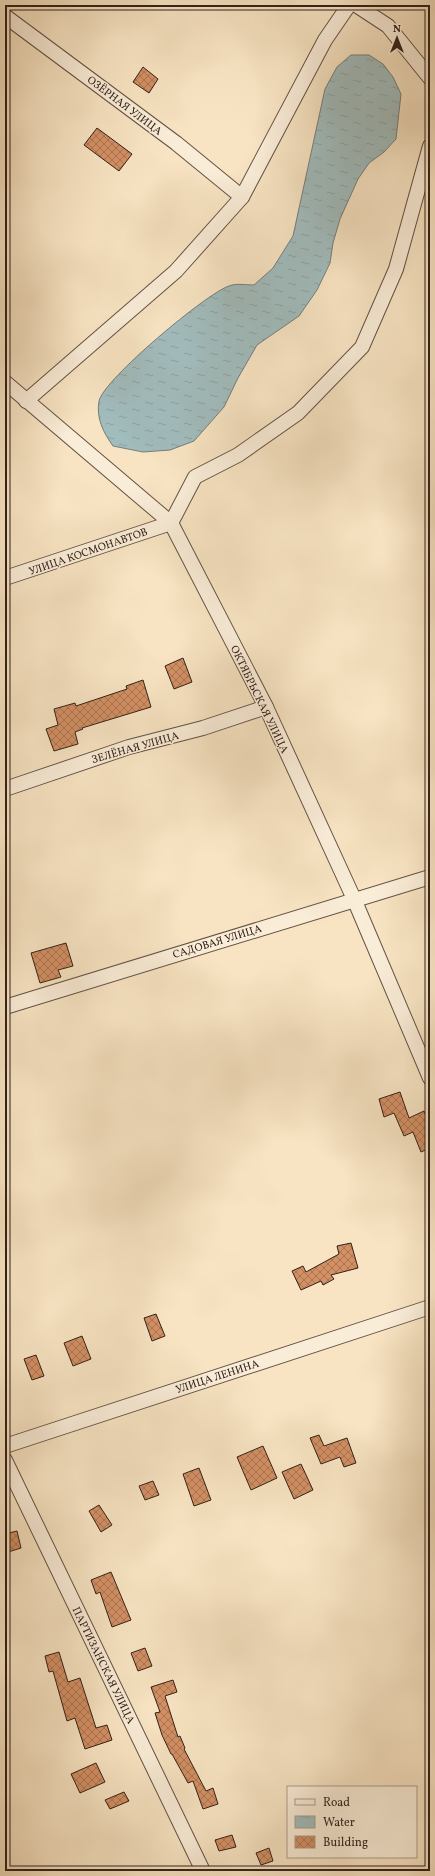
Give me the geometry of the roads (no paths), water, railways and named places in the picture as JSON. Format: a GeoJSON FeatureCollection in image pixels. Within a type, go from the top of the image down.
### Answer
{"type":"FeatureCollection","features":[{"type":"Feature","properties":{"kind":"street"},"geometry":{"type":"LineString","coordinates":[[26,401],[176,271],[242,197],[325,40],[349,5]]}},
{"type":"Feature","properties":{"kind":"street"},"geometry":{"type":"LineString","coordinates":[[356,5],[388,26],[430,78]]}},
{"type":"Feature","properties":{"kind":"street","name":"ОЗЁРНАЯ УЛИЦА"},"geometry":{"type":"LineString","coordinates":[[5,16],[176,143],[242,197]]}},
{"type":"Feature","properties":{"kind":"street"},"geometry":{"type":"LineString","coordinates":[[171,523],[195,477],[238,455],[298,413],[362,347],[396,269],[430,146]]}},
{"type":"Feature","properties":{"kind":"street","name":"ОКТЯБРЬСКАЯ УЛИЦА"},"geometry":{"type":"LineString","coordinates":[[5,382],[171,523],[266,707],[354,899],[430,1078]]}},
{"type":"Feature","properties":{"kind":"street","name":"УЛИЦА КОСМОНАВТОВ"},"geometry":{"type":"LineString","coordinates":[[5,578],[171,523]]}},
{"type":"Feature","properties":{"kind":"street","name":"ЗЕЛЁНАЯ УЛИЦА"},"geometry":{"type":"LineString","coordinates":[[5,789],[129,748],[203,728],[266,707]]}},
{"type":"Feature","properties":{"kind":"street","name":"САДОВАЯ УЛИЦА"},"geometry":{"type":"LineString","coordinates":[[5,1007],[430,877]]}},
{"type":"Feature","properties":{"kind":"street","name":"УЛИЦА ЛЕНИНА"},"geometry":{"type":"LineString","coordinates":[[5,1446],[430,1307]]}},
{"type":"Feature","properties":{"kind":"street","name":"ПАРТИЗАНСКАЯ УЛИЦА"},"geometry":{"type":"LineString","coordinates":[[5,1460],[204,1871]]}},
{"type":"Feature","properties":{"kind":"water"},"geometry":{"type":"Polygon","coordinates":[[[351,55],[369,55],[383,64],[393,77],[401,94],[396,139],[384,152],[369,163],[358,179],[340,219],[333,243],[330,263],[317,290],[299,316],[257,345],[238,378],[224,407],[194,441],[170,450],[143,452],[113,446],[103,430],[99,419],[99,401],[105,390],[118,375],[158,338],[217,292],[232,285],[254,285],[273,268],[293,236],[325,89],[337,67],[351,55]]]}}]}
